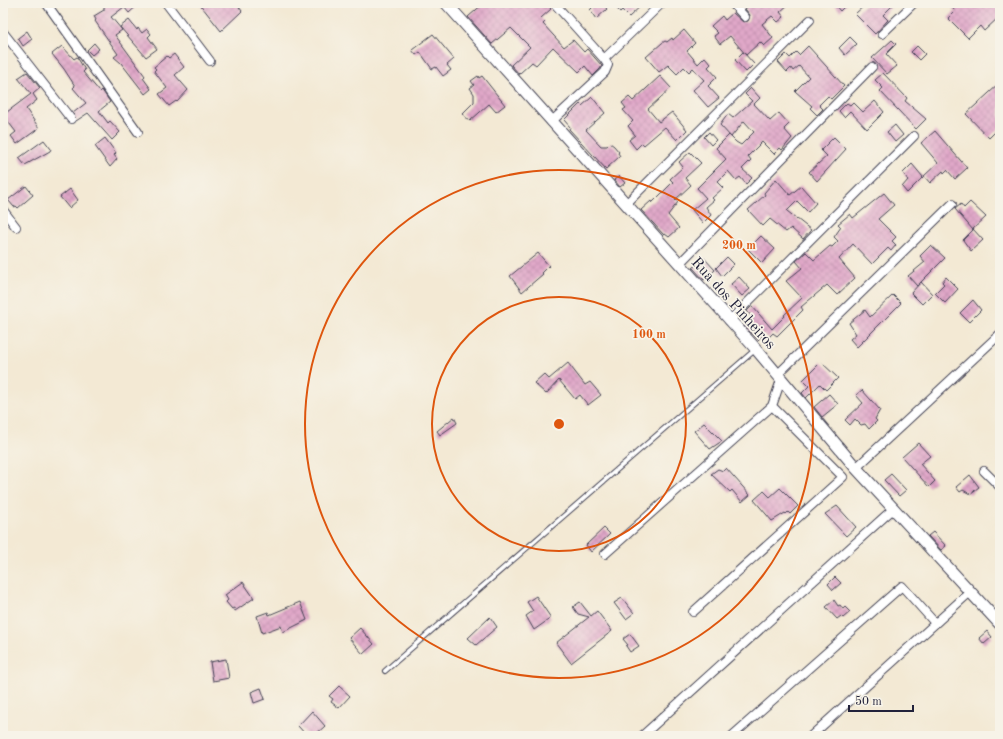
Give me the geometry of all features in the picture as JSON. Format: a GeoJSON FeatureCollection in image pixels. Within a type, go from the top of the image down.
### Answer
{"type":"FeatureCollection","features":[{"type":"Feature","properties":{"kind":"street"},"geometry":{"type":"LineString","coordinates":[[46,3],[138,132]]}},
{"type":"Feature","properties":{"kind":"street"},"geometry":{"type":"LineString","coordinates":[[166,3],[210,61]]}},
{"type":"Feature","properties":{"kind":"street","name":"Rua dos Pinheiros"},"geometry":{"type":"LineString","coordinates":[[446,3],[729,321],[756,349],[856,468],[1000,624]]}},
{"type":"Feature","properties":{"kind":"street"},"geometry":{"type":"LineString","coordinates":[[551,122],[605,72],[608,65],[554,3]]}},
{"type":"Feature","properties":{"kind":"street"},"geometry":{"type":"LineString","coordinates":[[604,59],[662,3]]}},
{"type":"Feature","properties":{"kind":"street"},"geometry":{"type":"LineString","coordinates":[[732,3],[745,17]]}},
{"type":"Feature","properties":{"kind":"street"},"geometry":{"type":"LineString","coordinates":[[882,34],[914,3]]}},
{"type":"Feature","properties":{"kind":"street"},"geometry":{"type":"LineString","coordinates":[[626,204],[810,20]]}},
{"type":"Feature","properties":{"kind":"street"},"geometry":{"type":"LineString","coordinates":[[3,32],[71,119]]}},
{"type":"Feature","properties":{"kind":"street"},"geometry":{"type":"LineString","coordinates":[[678,264],[872,67]]}},
{"type":"Feature","properties":{"kind":"street"},"geometry":{"type":"LineString","coordinates":[[729,321],[914,136]]}},
{"type":"Feature","properties":{"kind":"street"},"geometry":{"type":"LineString","coordinates":[[605,554],[772,406],[779,378],[952,204]]}},
{"type":"Feature","properties":{"kind":"street"},"geometry":{"type":"LineString","coordinates":[[3,210],[16,227]]}},
{"type":"Feature","properties":{"kind":"street"},"geometry":{"type":"LineString","coordinates":[[856,468],[1000,334]]}},
{"type":"Feature","properties":{"kind":"street"},"geometry":{"type":"LineString","coordinates":[[693,612],[843,477],[772,406]]}},
{"type":"Feature","properties":{"kind":"street"},"geometry":{"type":"LineString","coordinates":[[984,471],[1000,487]]}},
{"type":"Feature","properties":{"kind":"street"},"geometry":{"type":"LineString","coordinates":[[642,736],[893,509]]}},
{"type":"Feature","properties":{"kind":"street"},"geometry":{"type":"LineString","coordinates":[[732,736],[902,586],[935,623]]}},
{"type":"Feature","properties":{"kind":"street"},"geometry":{"type":"LineString","coordinates":[[811,736],[970,592]]}},
{"type":"Feature","properties":{"kind":"lane"},"geometry":{"type":"LineString","coordinates":[[385,671],[756,349]]}},
{"type":"Feature","properties":{"kind":"building"},"geometry":{"type":"Polygon","coordinates":[[[108,3],[140,3],[129,13],[124,7],[111,17],[122,30],[115,35],[145,76],[143,78],[151,89],[145,94],[121,63],[114,57],[118,54],[95,21],[94,16],[104,10],[104,7],[108,3]]]}},
{"type":"Feature","properties":{"kind":"building"},"geometry":{"type":"Polygon","coordinates":[[[199,3],[236,3],[242,11],[221,31],[199,3]]]}},
{"type":"Feature","properties":{"kind":"building"},"geometry":{"type":"Polygon","coordinates":[[[484,3],[545,3],[551,9],[541,18],[545,22],[543,24],[564,47],[573,40],[584,52],[587,49],[602,66],[593,76],[585,66],[579,72],[553,47],[536,65],[532,62],[519,74],[511,65],[530,47],[511,28],[492,44],[468,17],[484,3]]]}},
{"type":"Feature","properties":{"kind":"building"},"geometry":{"type":"Polygon","coordinates":[[[588,3],[601,3],[607,9],[596,19],[590,10],[592,8],[588,3]]]}},
{"type":"Feature","properties":{"kind":"building"},"geometry":{"type":"Polygon","coordinates":[[[612,3],[644,3],[629,17],[622,10],[620,12],[612,3]]]}},
{"type":"Feature","properties":{"kind":"building"},"geometry":{"type":"Polygon","coordinates":[[[752,3],[790,3],[780,12],[784,17],[778,22],[772,16],[762,24],[773,38],[764,46],[760,42],[746,55],[730,36],[720,44],[714,36],[718,33],[711,26],[722,16],[725,20],[733,13],[743,22],[748,21],[750,15],[745,9],[752,3]]]}},
{"type":"Feature","properties":{"kind":"building"},"geometry":{"type":"Polygon","coordinates":[[[833,3],[848,3],[840,11],[833,3]]]}},
{"type":"Feature","properties":{"kind":"building"},"geometry":{"type":"Polygon","coordinates":[[[867,3],[895,3],[883,15],[888,20],[875,34],[855,14],[867,3]]]}},
{"type":"Feature","properties":{"kind":"building"},"geometry":{"type":"Polygon","coordinates":[[[948,3],[1000,3],[1000,16],[984,31],[980,26],[968,38],[948,18],[955,11],[948,3]]]}},
{"type":"Feature","properties":{"kind":"building"},"geometry":{"type":"Polygon","coordinates":[[[129,20],[137,30],[138,28],[142,33],[147,29],[151,34],[148,37],[157,49],[146,57],[120,27],[129,20]]]}},
{"type":"Feature","properties":{"kind":"building"},"geometry":{"type":"Polygon","coordinates":[[[684,30],[695,43],[687,51],[698,64],[705,57],[711,64],[708,67],[717,77],[708,86],[719,98],[708,107],[693,90],[704,80],[693,68],[689,72],[684,67],[677,74],[668,65],[659,72],[646,57],[662,43],[665,41],[667,42],[672,38],[673,40],[684,30]]]}},
{"type":"Feature","properties":{"kind":"building"},"geometry":{"type":"Polygon","coordinates":[[[27,31],[32,39],[23,46],[18,38],[27,31]]]}},
{"type":"Feature","properties":{"kind":"building"},"geometry":{"type":"Polygon","coordinates":[[[433,34],[454,59],[447,65],[451,70],[443,76],[436,67],[432,69],[420,52],[416,55],[412,50],[433,34]]]}},
{"type":"Feature","properties":{"kind":"building"},"geometry":{"type":"Polygon","coordinates":[[[850,37],[857,44],[845,55],[839,48],[850,37]]]}},
{"type":"Feature","properties":{"kind":"building"},"geometry":{"type":"Polygon","coordinates":[[[892,40],[896,44],[886,54],[897,66],[887,74],[872,58],[892,40]]]}},
{"type":"Feature","properties":{"kind":"building"},"geometry":{"type":"Polygon","coordinates":[[[94,43],[99,49],[92,55],[87,50],[94,43]]]}},
{"type":"Feature","properties":{"kind":"building"},"geometry":{"type":"Polygon","coordinates":[[[62,46],[74,59],[77,57],[85,70],[83,72],[100,92],[102,90],[110,102],[99,111],[108,123],[110,121],[120,132],[112,140],[88,113],[76,121],[73,113],[86,103],[73,88],[75,86],[52,54],[62,46]]]}},
{"type":"Feature","properties":{"kind":"building"},"geometry":{"type":"Polygon","coordinates":[[[808,46],[844,86],[831,99],[828,96],[819,105],[823,109],[817,115],[810,108],[812,106],[795,91],[809,77],[799,66],[793,71],[791,68],[787,72],[778,62],[786,54],[790,58],[796,52],[799,55],[808,46]]]}},
{"type":"Feature","properties":{"kind":"building"},"geometry":{"type":"Polygon","coordinates":[[[917,46],[925,54],[919,60],[911,52],[917,46]]]}},
{"type":"Feature","properties":{"kind":"building"},"geometry":{"type":"Polygon","coordinates":[[[743,52],[754,64],[746,72],[735,60],[743,52]]]}},
{"type":"Feature","properties":{"kind":"building"},"geometry":{"type":"Polygon","coordinates":[[[174,54],[184,67],[175,75],[188,90],[177,102],[176,101],[169,106],[159,94],[167,88],[154,71],[156,69],[154,67],[167,56],[169,58],[174,54]]]}},
{"type":"Feature","properties":{"kind":"building"},"geometry":{"type":"Polygon","coordinates":[[[27,72],[40,88],[33,94],[37,100],[26,109],[39,128],[17,144],[11,136],[16,132],[3,115],[31,94],[18,78],[27,72]]]}},
{"type":"Feature","properties":{"kind":"building"},"geometry":{"type":"Polygon","coordinates":[[[883,73],[907,98],[905,101],[926,119],[916,129],[880,91],[883,88],[875,80],[883,73]]]}},
{"type":"Feature","properties":{"kind":"building"},"geometry":{"type":"Polygon","coordinates":[[[478,76],[479,78],[482,76],[505,105],[496,112],[489,104],[470,121],[462,114],[474,102],[474,94],[470,88],[474,85],[471,81],[478,76]]]}},
{"type":"Feature","properties":{"kind":"building"},"geometry":{"type":"Polygon","coordinates":[[[660,76],[671,88],[648,109],[659,122],[672,112],[687,130],[677,140],[665,127],[644,145],[642,143],[636,149],[629,140],[635,135],[628,126],[633,121],[623,110],[626,108],[622,103],[629,97],[633,101],[660,76]]]}},
{"type":"Feature","properties":{"kind":"building"},"geometry":{"type":"Polygon","coordinates":[[[1000,83],[1000,127],[989,138],[966,114],[1000,83]]]}},
{"type":"Feature","properties":{"kind":"building"},"geometry":{"type":"Polygon","coordinates":[[[751,88],[760,98],[754,104],[770,121],[779,113],[789,124],[784,129],[792,138],[782,150],[780,148],[774,154],[762,142],[748,156],[751,160],[742,169],[752,178],[746,184],[740,177],[736,180],[728,171],[717,182],[723,188],[712,198],[714,200],[706,207],[711,215],[703,223],[692,210],[706,198],[697,188],[726,159],[716,148],[729,135],[731,137],[720,125],[728,114],[733,118],[752,101],[745,94],[751,88]],[[744,121],[731,137],[741,145],[754,132],[744,121]]]}},
{"type":"Feature","properties":{"kind":"building"},"geometry":{"type":"Polygon","coordinates":[[[592,97],[605,113],[586,130],[601,146],[607,146],[610,143],[614,146],[619,152],[618,153],[620,156],[606,169],[569,129],[570,127],[564,120],[580,104],[582,106],[592,97]]]}},
{"type":"Feature","properties":{"kind":"building"},"geometry":{"type":"Polygon","coordinates":[[[875,101],[884,112],[867,129],[850,111],[844,117],[839,111],[847,103],[850,105],[853,102],[863,112],[875,101]]]}},
{"type":"Feature","properties":{"kind":"building"},"geometry":{"type":"Polygon","coordinates":[[[895,125],[903,135],[895,142],[887,132],[895,125]]]}},
{"type":"Feature","properties":{"kind":"building"},"geometry":{"type":"Polygon","coordinates":[[[935,131],[967,168],[955,179],[947,170],[944,173],[943,171],[930,183],[924,176],[938,163],[921,143],[935,131]]]}},
{"type":"Feature","properties":{"kind":"building"},"geometry":{"type":"Polygon","coordinates":[[[709,132],[716,140],[711,145],[704,137],[709,132]]]}},
{"type":"Feature","properties":{"kind":"building"},"geometry":{"type":"Polygon","coordinates":[[[834,137],[846,149],[817,181],[809,172],[827,156],[821,150],[834,137]]]}},
{"type":"Feature","properties":{"kind":"building"},"geometry":{"type":"Polygon","coordinates":[[[105,138],[116,153],[114,155],[117,159],[110,167],[95,146],[105,138]]]}},
{"type":"Feature","properties":{"kind":"building"},"geometry":{"type":"Polygon","coordinates":[[[44,140],[51,149],[50,151],[25,165],[19,158],[44,140]]]}},
{"type":"Feature","properties":{"kind":"building"},"geometry":{"type":"Polygon","coordinates":[[[690,152],[701,163],[685,178],[691,185],[675,200],[678,202],[668,215],[679,228],[669,237],[665,234],[664,235],[641,210],[651,201],[652,203],[673,182],[670,179],[683,167],[679,162],[690,152]]]}},
{"type":"Feature","properties":{"kind":"building"},"geometry":{"type":"Polygon","coordinates":[[[912,164],[923,177],[907,193],[902,187],[908,180],[903,173],[912,164]]]}},
{"type":"Feature","properties":{"kind":"building"},"geometry":{"type":"Polygon","coordinates":[[[619,176],[625,183],[620,187],[614,180],[619,176]]]}},
{"type":"Feature","properties":{"kind":"building"},"geometry":{"type":"Polygon","coordinates":[[[776,179],[790,195],[801,186],[816,203],[808,212],[797,201],[787,211],[811,230],[803,239],[791,228],[786,232],[770,219],[763,226],[748,210],[765,195],[764,193],[776,179]]]}},
{"type":"Feature","properties":{"kind":"building"},"geometry":{"type":"Polygon","coordinates":[[[26,186],[33,195],[18,208],[16,206],[14,207],[8,200],[26,186]]]}},
{"type":"Feature","properties":{"kind":"building"},"geometry":{"type":"Polygon","coordinates":[[[70,189],[78,200],[69,208],[60,197],[70,189]]]}},
{"type":"Feature","properties":{"kind":"building"},"geometry":{"type":"Polygon","coordinates":[[[884,193],[894,205],[878,219],[896,237],[892,241],[896,245],[891,251],[888,248],[872,264],[853,244],[839,259],[855,278],[837,295],[827,285],[801,307],[803,310],[777,336],[773,333],[768,338],[764,334],[758,340],[745,326],[753,318],[747,311],[752,306],[772,329],[802,298],[786,281],[802,268],[796,261],[806,252],[814,260],[830,246],[832,247],[838,241],[834,237],[841,227],[838,224],[850,214],[853,218],[884,193]]]}},
{"type":"Feature","properties":{"kind":"building"},"geometry":{"type":"Polygon","coordinates":[[[970,202],[986,217],[973,229],[983,240],[971,251],[963,240],[973,230],[955,209],[961,204],[964,208],[970,202]]]}},
{"type":"Feature","properties":{"kind":"building"},"geometry":{"type":"Polygon","coordinates":[[[761,236],[775,249],[762,263],[748,249],[761,236]]]}},
{"type":"Feature","properties":{"kind":"building"},"geometry":{"type":"Polygon","coordinates":[[[931,245],[945,258],[917,286],[908,276],[925,262],[920,256],[931,245]]]}},
{"type":"Feature","properties":{"kind":"building"},"geometry":{"type":"Polygon","coordinates":[[[538,253],[549,266],[542,273],[543,274],[522,292],[510,276],[538,253]]]}},
{"type":"Feature","properties":{"kind":"building"},"geometry":{"type":"Polygon","coordinates":[[[727,257],[734,264],[722,276],[716,268],[727,257]]]}},
{"type":"Feature","properties":{"kind":"building"},"geometry":{"type":"Polygon","coordinates":[[[704,258],[715,270],[704,280],[693,268],[704,258]]]}},
{"type":"Feature","properties":{"kind":"building"},"geometry":{"type":"Polygon","coordinates":[[[739,277],[750,289],[742,296],[731,284],[739,277]]]}},
{"type":"Feature","properties":{"kind":"building"},"geometry":{"type":"Polygon","coordinates":[[[946,277],[958,289],[945,303],[935,293],[944,284],[942,282],[946,277]]]}},
{"type":"Feature","properties":{"kind":"building"},"geometry":{"type":"Polygon","coordinates":[[[921,282],[932,294],[922,304],[911,293],[921,282]]]}},
{"type":"Feature","properties":{"kind":"building"},"geometry":{"type":"Polygon","coordinates":[[[893,295],[901,303],[857,347],[850,339],[856,334],[849,323],[865,310],[870,317],[893,295]]]}},
{"type":"Feature","properties":{"kind":"building"},"geometry":{"type":"Polygon","coordinates":[[[973,300],[981,310],[969,322],[960,313],[973,300]]]}},
{"type":"Feature","properties":{"kind":"building"},"geometry":{"type":"Polygon","coordinates":[[[821,362],[838,378],[826,390],[820,384],[806,398],[802,393],[809,386],[803,380],[821,362]]]}},
{"type":"Feature","properties":{"kind":"building"},"geometry":{"type":"Polygon","coordinates":[[[568,363],[585,385],[590,382],[601,395],[588,405],[580,395],[575,399],[559,380],[546,394],[534,383],[544,374],[549,379],[568,363]]]}},
{"type":"Feature","properties":{"kind":"building"},"geometry":{"type":"Polygon","coordinates":[[[862,390],[880,410],[875,419],[877,421],[869,429],[865,424],[861,425],[855,419],[850,425],[845,420],[863,403],[856,395],[862,390]]]}},
{"type":"Feature","properties":{"kind":"building"},"geometry":{"type":"Polygon","coordinates":[[[829,394],[838,404],[822,417],[814,407],[829,394]]]}},
{"type":"Feature","properties":{"kind":"building"},"geometry":{"type":"Polygon","coordinates":[[[454,417],[457,423],[440,435],[437,431],[454,417]]]}},
{"type":"Feature","properties":{"kind":"building"},"geometry":{"type":"Polygon","coordinates":[[[704,423],[722,441],[710,449],[694,431],[704,423]]]}},
{"type":"Feature","properties":{"kind":"building"},"geometry":{"type":"Polygon","coordinates":[[[918,443],[930,456],[920,464],[935,481],[929,487],[902,457],[918,443]]]}},
{"type":"Feature","properties":{"kind":"building"},"geometry":{"type":"Polygon","coordinates":[[[726,468],[750,495],[742,502],[732,490],[730,492],[711,474],[718,469],[723,471],[726,468]]]}},
{"type":"Feature","properties":{"kind":"building"},"geometry":{"type":"Polygon","coordinates":[[[891,474],[906,490],[899,496],[884,480],[891,474]]]}},
{"type":"Feature","properties":{"kind":"building"},"geometry":{"type":"Polygon","coordinates":[[[970,475],[979,487],[970,494],[963,490],[960,492],[956,487],[970,475]]]}},
{"type":"Feature","properties":{"kind":"building"},"geometry":{"type":"Polygon","coordinates":[[[780,488],[798,506],[790,514],[788,512],[786,514],[785,513],[772,521],[754,500],[764,491],[770,497],[780,488]]]}},
{"type":"Feature","properties":{"kind":"building"},"geometry":{"type":"Polygon","coordinates":[[[837,506],[856,527],[846,536],[825,514],[837,506]]]}},
{"type":"Feature","properties":{"kind":"building"},"geometry":{"type":"Polygon","coordinates":[[[604,528],[610,534],[591,552],[586,545],[604,528]]]}},
{"type":"Feature","properties":{"kind":"building"},"geometry":{"type":"Polygon","coordinates":[[[933,532],[946,546],[941,550],[928,536],[933,532]]]}},
{"type":"Feature","properties":{"kind":"building"},"geometry":{"type":"Polygon","coordinates":[[[835,577],[841,583],[833,590],[828,584],[835,577]]]}},
{"type":"Feature","properties":{"kind":"building"},"geometry":{"type":"Polygon","coordinates":[[[243,582],[254,598],[235,611],[234,608],[232,609],[226,602],[228,600],[225,595],[243,582]]]}},
{"type":"Feature","properties":{"kind":"building"},"geometry":{"type":"Polygon","coordinates":[[[536,596],[551,618],[534,630],[526,616],[533,611],[527,602],[536,596]]]}},
{"type":"Feature","properties":{"kind":"building"},"geometry":{"type":"Polygon","coordinates":[[[622,598],[634,613],[626,619],[614,603],[622,598]]]}},
{"type":"Feature","properties":{"kind":"building"},"geometry":{"type":"Polygon","coordinates":[[[834,600],[838,606],[840,605],[843,609],[845,607],[850,612],[843,618],[841,616],[837,619],[826,607],[834,600]]]}},
{"type":"Feature","properties":{"kind":"building"},"geometry":{"type":"Polygon","coordinates":[[[300,602],[307,620],[283,632],[281,626],[262,633],[257,616],[268,612],[269,615],[300,602]]]}},
{"type":"Feature","properties":{"kind":"building"},"geometry":{"type":"Polygon","coordinates":[[[580,602],[591,616],[597,611],[612,631],[571,663],[556,643],[589,617],[578,614],[573,607],[580,602]]]}},
{"type":"Feature","properties":{"kind":"building"},"geometry":{"type":"Polygon","coordinates":[[[490,617],[497,627],[476,645],[468,638],[490,617]]]}},
{"type":"Feature","properties":{"kind":"building"},"geometry":{"type":"Polygon","coordinates":[[[360,628],[374,644],[363,654],[349,638],[360,628]]]}},
{"type":"Feature","properties":{"kind":"building"},"geometry":{"type":"Polygon","coordinates":[[[987,631],[992,637],[984,644],[979,638],[987,631]]]}},
{"type":"Feature","properties":{"kind":"building"},"geometry":{"type":"Polygon","coordinates":[[[630,634],[639,646],[630,652],[626,646],[628,645],[623,639],[630,634]]]}},
{"type":"Feature","properties":{"kind":"building"},"geometry":{"type":"Polygon","coordinates":[[[226,659],[229,678],[213,681],[210,662],[226,659]]]}},
{"type":"Feature","properties":{"kind":"building"},"geometry":{"type":"Polygon","coordinates":[[[339,686],[350,696],[339,708],[331,702],[333,699],[329,696],[339,686]]]}},
{"type":"Feature","properties":{"kind":"building"},"geometry":{"type":"Polygon","coordinates":[[[261,688],[265,699],[254,703],[251,692],[261,688]]]}},
{"type":"Feature","properties":{"kind":"building"},"geometry":{"type":"Polygon","coordinates":[[[312,711],[325,726],[314,736],[307,736],[298,726],[312,711]]]}}]}
